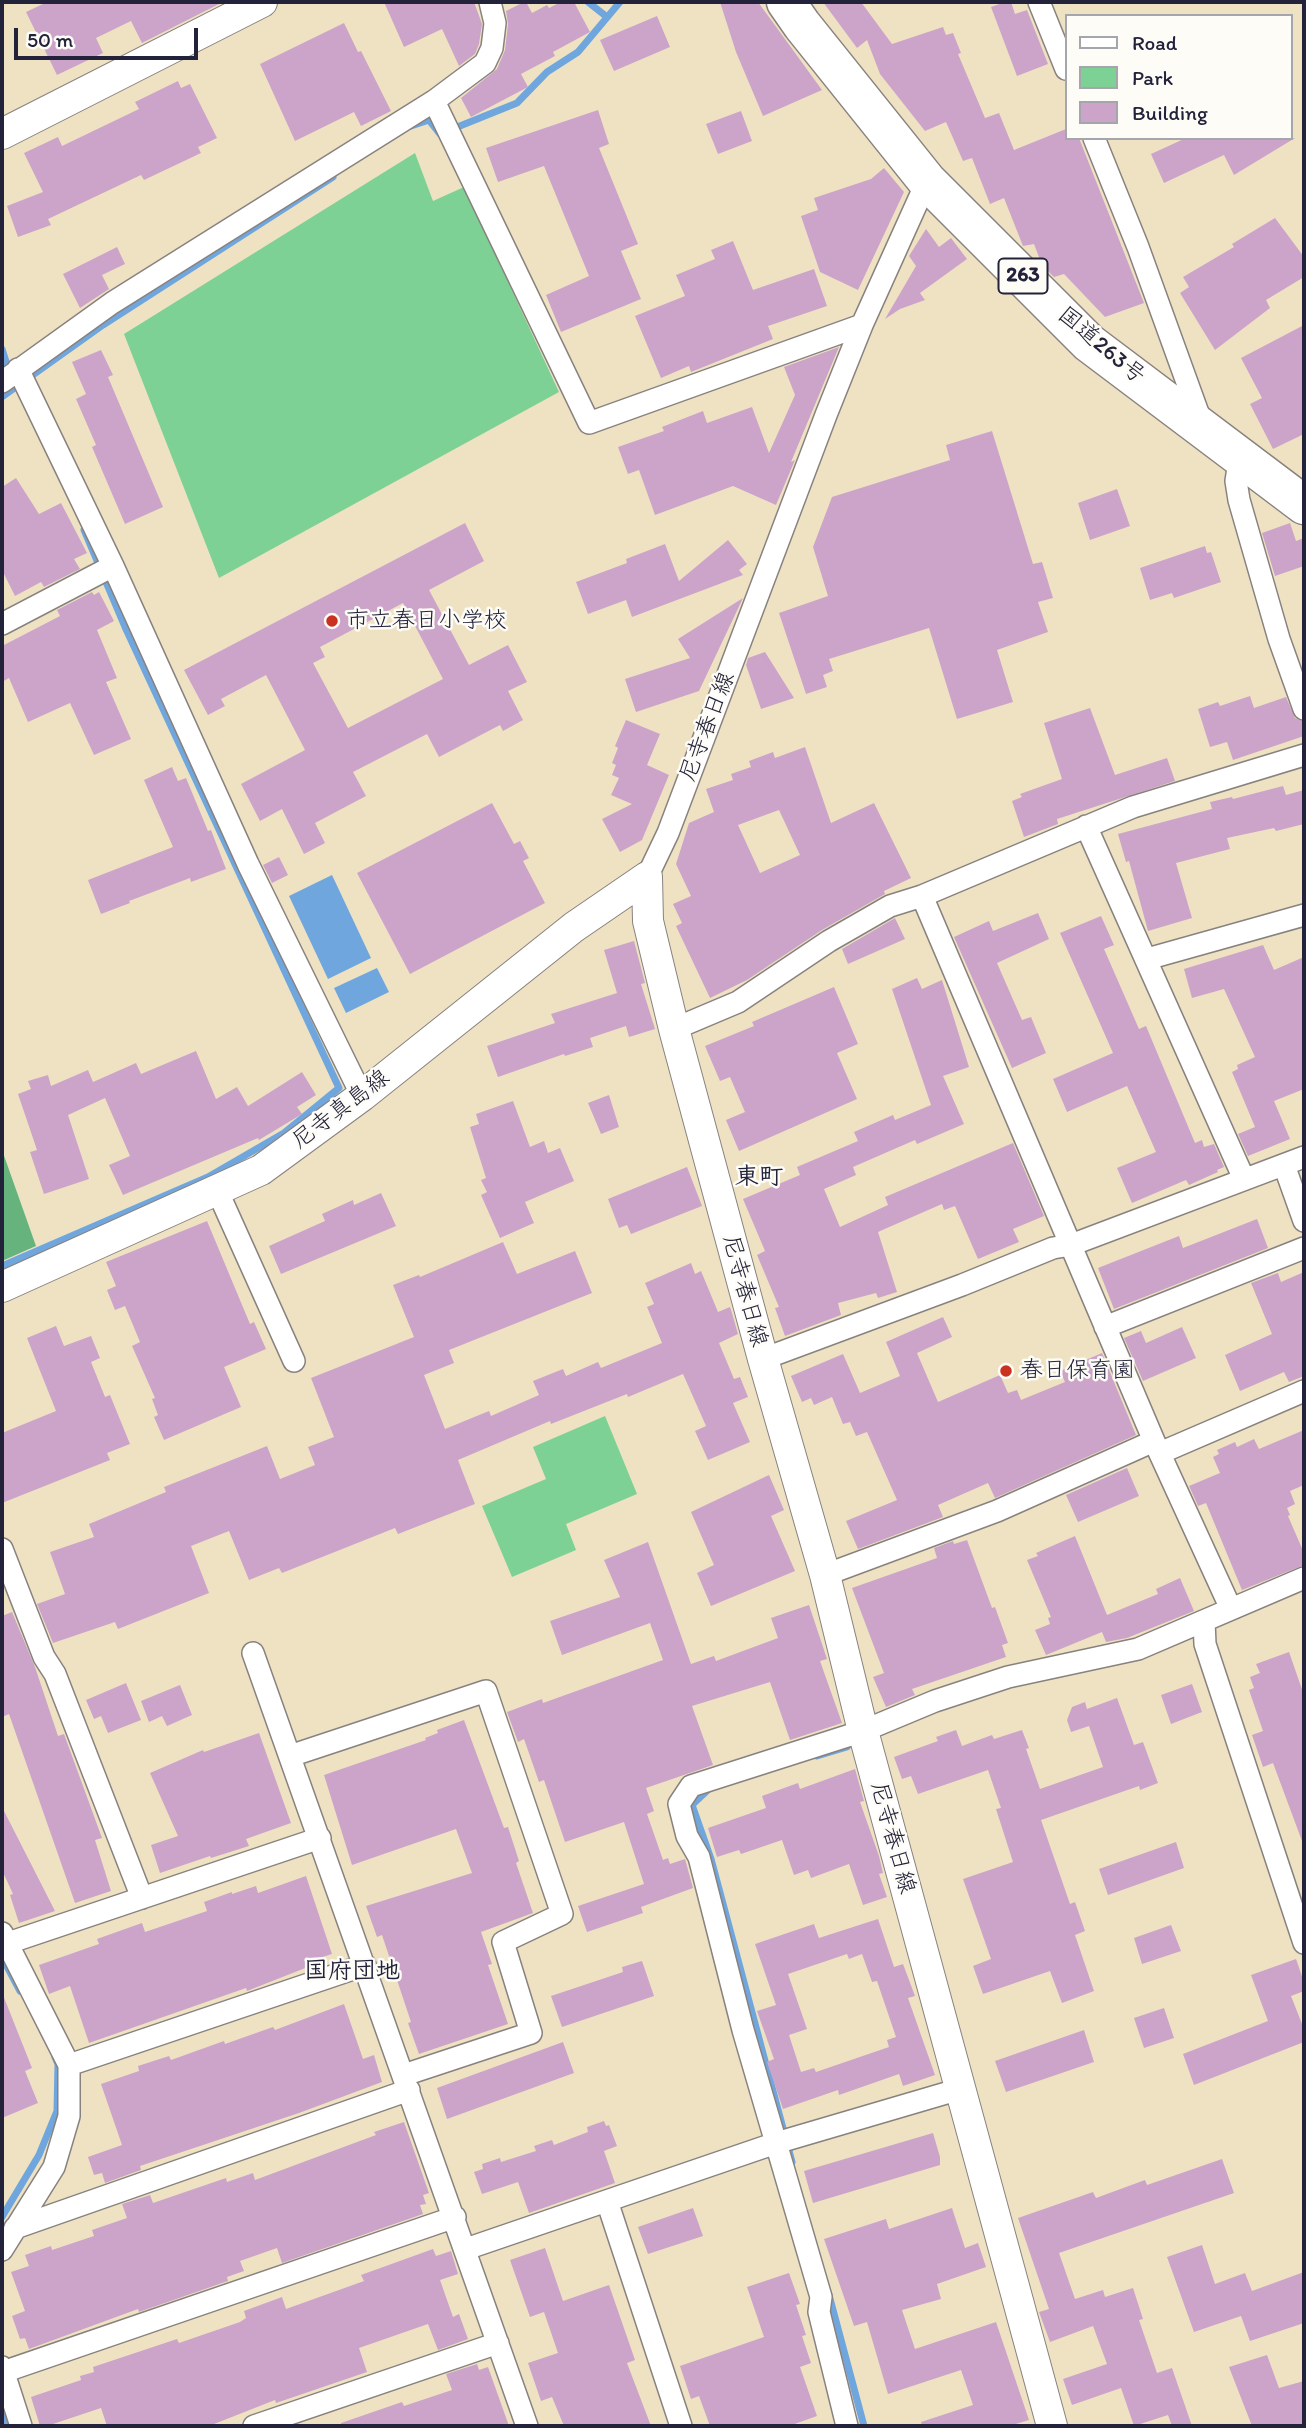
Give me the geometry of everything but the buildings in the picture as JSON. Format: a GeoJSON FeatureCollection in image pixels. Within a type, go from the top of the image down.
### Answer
{"type":"FeatureCollection","features":[{"type":"Feature","properties":{"kind":"highway","name":"国道263号"},"geometry":{"type":"LineString","coordinates":[[786,2],[927,181],[1089,343],[1304,505]]}},
{"type":"Feature","properties":{"kind":"street"},"geometry":{"type":"LineString","coordinates":[[2,134],[262,2]]}},
{"type":"Feature","properties":{"kind":"street"},"geometry":{"type":"LineString","coordinates":[[362,1096],[13,380],[112,303],[434,101],[485,63],[492,48],[495,23],[490,2]]}},
{"type":"Feature","properties":{"kind":"street"},"geometry":{"type":"LineString","coordinates":[[1039,2],[1064,64]]}},
{"type":"Feature","properties":{"kind":"street"},"geometry":{"type":"LineString","coordinates":[[434,101],[589,423],[862,325]]}},
{"type":"Feature","properties":{"kind":"street"},"geometry":{"type":"LineString","coordinates":[[1095,140],[1138,247],[1203,428]]}},
{"type":"Feature","properties":{"kind":"street","name":"尼寺春日線"},"geometry":{"type":"LineString","coordinates":[[927,181],[862,325],[668,832],[648,877],[648,921],[674,1029],[763,1359],[825,1575],[863,1731],[1052,2426]]}},
{"type":"Feature","properties":{"kind":"street"},"geometry":{"type":"LineString","coordinates":[[1240,456],[1236,481],[1238,500],[1279,639],[1304,709]]}},
{"type":"Feature","properties":{"kind":"street"},"geometry":{"type":"LineString","coordinates":[[2,624],[104,571]]}},
{"type":"Feature","properties":{"kind":"street"},"geometry":{"type":"LineString","coordinates":[[674,1029],[738,1002],[829,941],[890,906],[922,896],[1133,807],[1304,755]]}},
{"type":"Feature","properties":{"kind":"street"},"geometry":{"type":"LineString","coordinates":[[1086,826],[1244,1179]]}},
{"type":"Feature","properties":{"kind":"street","name":"尼寺真島線"},"geometry":{"type":"LineString","coordinates":[[2,1287],[261,1170],[362,1096],[574,927],[648,877]]}},
{"type":"Feature","properties":{"kind":"street"},"geometry":{"type":"LineString","coordinates":[[922,896],[1157,1447],[1231,1609]]}},
{"type":"Feature","properties":{"kind":"street"},"geometry":{"type":"LineString","coordinates":[[1147,959],[1304,915]]}},
{"type":"Feature","properties":{"kind":"street"},"geometry":{"type":"LineString","coordinates":[[763,1359],[1053,1248],[1071,1245],[1304,1157]]}},
{"type":"Feature","properties":{"kind":"street"},"geometry":{"type":"LineString","coordinates":[[1284,1165],[1304,1221]]}},
{"type":"Feature","properties":{"kind":"street"},"geometry":{"type":"LineString","coordinates":[[216,1190],[294,1360]]}},
{"type":"Feature","properties":{"kind":"street"},"geometry":{"type":"LineString","coordinates":[[1105,1327],[1304,1248]]}},
{"type":"Feature","properties":{"kind":"street"},"geometry":{"type":"LineString","coordinates":[[825,1575],[1304,1391]]}},
{"type":"Feature","properties":{"kind":"street"},"geometry":{"type":"LineString","coordinates":[[2,1549],[44,1657],[55,1674],[142,1898]]}},
{"type":"Feature","properties":{"kind":"street"},"geometry":{"type":"LineString","coordinates":[[848,2426],[819,2312],[821,2297],[785,2141],[743,2030],[699,1857],[687,1836],[679,1804],[691,1786],[863,1731],[934,1701],[1008,1677],[1138,1649],[1304,1578]]}},
{"type":"Feature","properties":{"kind":"street"},"geometry":{"type":"LineString","coordinates":[[1204,1621],[1205,1644],[1304,1943]]}},
{"type":"Feature","properties":{"kind":"street"},"geometry":{"type":"LineString","coordinates":[[253,1653],[527,2426]]}},
{"type":"Feature","properties":{"kind":"street"},"geometry":{"type":"LineString","coordinates":[[15,2228],[407,2083],[531,2033],[503,1942],[562,1914],[486,1691],[290,1756]]}},
{"type":"Feature","properties":{"kind":"street"},"geometry":{"type":"LineString","coordinates":[[2,2250],[54,2167],[69,2116],[69,2065],[5,1938],[142,1898],[320,1838]]}},
{"type":"Feature","properties":{"kind":"street"},"geometry":{"type":"LineString","coordinates":[[69,2065],[365,1965]]}},
{"type":"Feature","properties":{"kind":"street"},"geometry":{"type":"LineString","coordinates":[[466,2249],[785,2141],[960,2090]]}},
{"type":"Feature","properties":{"kind":"street"},"geometry":{"type":"LineString","coordinates":[[607,2202],[681,2426]]}},
{"type":"Feature","properties":{"kind":"street"},"geometry":{"type":"LineString","coordinates":[[21,2426],[2,2370],[455,2217]]}},
{"type":"Feature","properties":{"kind":"street"},"geometry":{"type":"LineString","coordinates":[[254,2426],[498,2343]]}},
{"type":"Feature","properties":{"kind":"green space"},"geometry":{"type":"Polygon","coordinates":[[[415,153],[433,201],[464,187],[559,392],[219,578],[124,334],[415,153]]]}},
{"type":"Feature","properties":{"kind":"green space"},"geometry":{"type":"Polygon","coordinates":[[[2,1150],[36,1246],[2,1261],[2,1150]]]}},
{"type":"Feature","properties":{"kind":"green space"},"geometry":{"type":"Polygon","coordinates":[[[605,1416],[637,1494],[566,1524],[576,1550],[512,1577],[482,1506],[546,1479],[533,1447],[605,1416]]]}},
{"type":"Feature","properties":{"kind":"water"},"geometry":{"type":"Polygon","coordinates":[[[332,875],[371,958],[328,979],[289,896],[332,875]]]}},
{"type":"Feature","properties":{"kind":"water"},"geometry":{"type":"Polygon","coordinates":[[[377,968],[389,992],[346,1013],[334,988],[377,968]]]}},
{"type":"Feature","properties":{"kind":"waterway"},"geometry":{"type":"LineString","coordinates":[[588,2],[607,17]]}},
{"type":"Feature","properties":{"kind":"waterway"},"geometry":{"type":"LineString","coordinates":[[411,126],[429,120],[440,134],[517,103],[547,72],[578,52],[620,2]]}},
{"type":"Feature","properties":{"kind":"waterway"},"geometry":{"type":"LineString","coordinates":[[2,397],[103,325],[333,177]]}},
{"type":"Feature","properties":{"kind":"waterway"},"geometry":{"type":"LineString","coordinates":[[2,349],[10,374]]}},
{"type":"Feature","properties":{"kind":"waterway"},"geometry":{"type":"LineString","coordinates":[[2,1266],[208,1177],[284,1133],[339,1088],[125,627],[84,530]]}},
{"type":"Feature","properties":{"kind":"waterway"},"geometry":{"type":"LineString","coordinates":[[817,1756],[847,1747]]}},
{"type":"Feature","properties":{"kind":"waterway"},"geometry":{"type":"LineString","coordinates":[[709,1789],[692,1805],[711,1859],[792,2162]]}},
{"type":"Feature","properties":{"kind":"waterway"},"geometry":{"type":"LineString","coordinates":[[2,1957],[20,1991]]}},
{"type":"Feature","properties":{"kind":"waterway"},"geometry":{"type":"LineString","coordinates":[[2,2217],[39,2155],[57,2111],[58,2064],[55,2057]]}},
{"type":"Feature","properties":{"kind":"waterway"},"geometry":{"type":"LineString","coordinates":[[829,2295],[864,2426]]}},
{"type":"Feature","properties":{"kind":"waterway"},"geometry":{"type":"LineString","coordinates":[[2,2406],[8,2426]]}},
{"type":"Feature","properties":{"kind":"place","name":"市立春日小学校"},"geometry":{"type":"Point","coordinates":[332,621]}},
{"type":"Feature","properties":{"kind":"place","name":"春日保育園"},"geometry":{"type":"Point","coordinates":[1006,1371]}},
{"type":"Feature","properties":{"kind":"district","name":"東町"},"geometry":{"type":"Point","coordinates":[759,1178]}},
{"type":"Feature","properties":{"kind":"district","name":"国府団地"},"geometry":{"type":"Point","coordinates":[352,1972]}}]}
